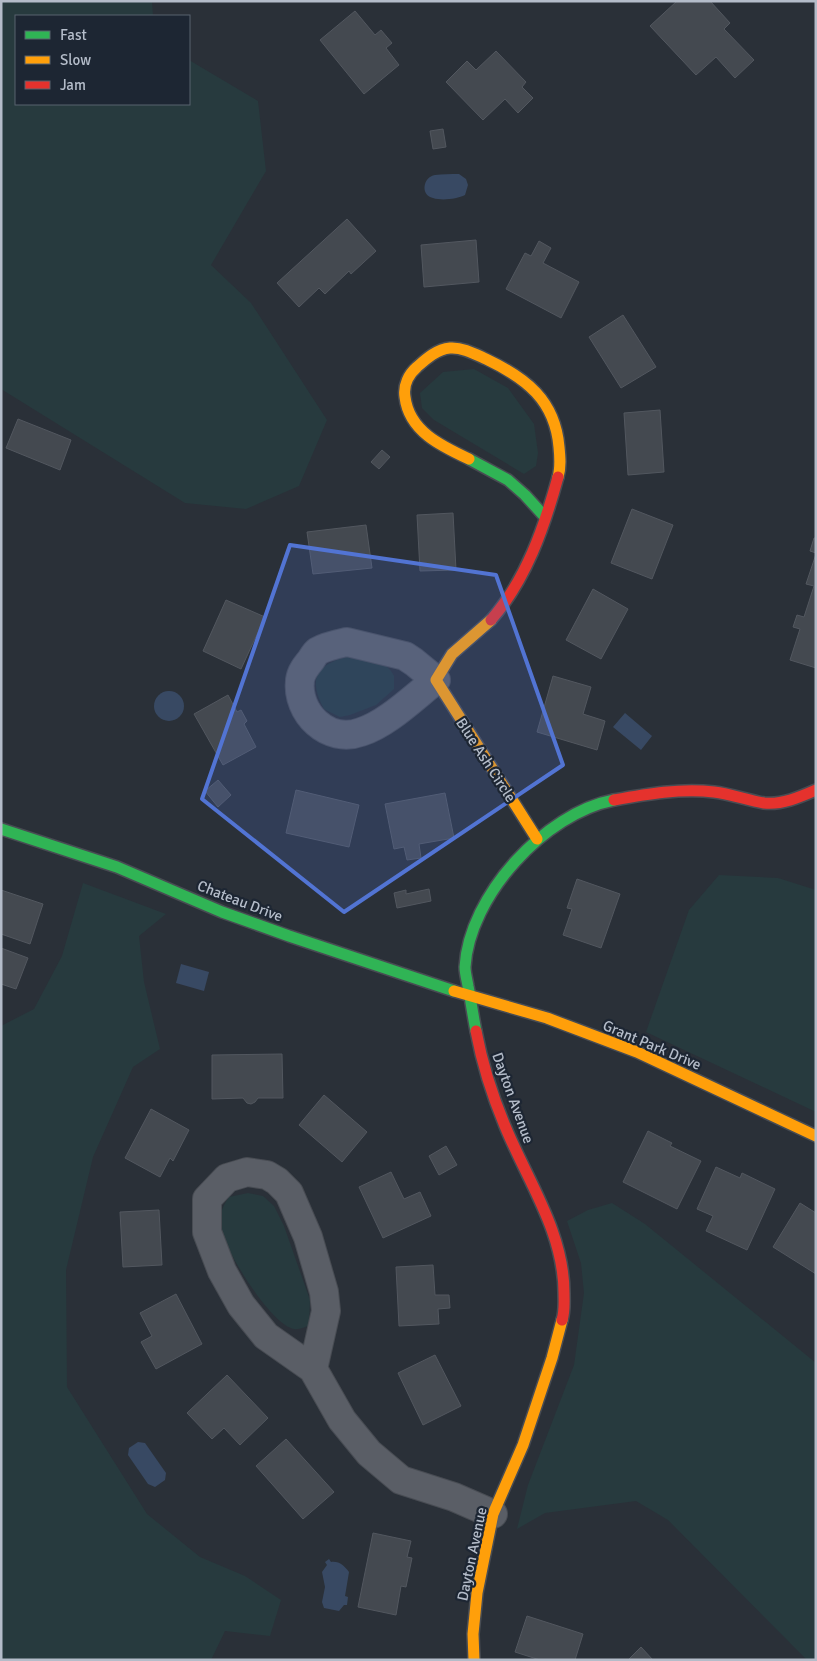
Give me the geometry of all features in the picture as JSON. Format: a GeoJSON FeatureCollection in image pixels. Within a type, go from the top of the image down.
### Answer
{"type":"FeatureCollection","features":[{"type":"Feature","properties":{"kind":"street"},"geometry":{"type":"LineString","coordinates":[[436,680],[451,656],[494,617],[530,558],[545,517],[560,470],[558,437],[552,414],[538,395],[520,379],[502,367],[452,348],[435,352],[414,368],[405,381],[404,398],[407,413],[419,428],[434,441],[503,477],[524,494],[545,517]]}},
{"type":"Feature","properties":{"kind":"street","name":"Blue Ash Circle"},"geometry":{"type":"LineString","coordinates":[[436,680],[375,726],[360,733],[344,736],[326,731],[309,716],[300,696],[300,678],[305,667],[318,652],[333,645],[348,642],[405,656],[436,680],[537,840]]}},
{"type":"Feature","properties":{"kind":"street","name":"Dayton Avenue"},"geometry":{"type":"LineString","coordinates":[[474,1660],[473,1634],[477,1593],[493,1514],[523,1445],[552,1358],[564,1314],[564,1282],[558,1247],[541,1203],[505,1127],[490,1087],[479,1048],[465,968],[469,945],[481,911],[505,874],[537,840],[578,812],[604,802],[648,794],[690,791],[716,792],[766,803],[792,800],[816,790]]}},
{"type":"Feature","properties":{"kind":"street","name":"Chateau Drive"},"geometry":{"type":"LineString","coordinates":[[1,829],[118,867],[222,912],[289,936],[470,996]]}},
{"type":"Feature","properties":{"kind":"street","name":"Grant Park Drive"},"geometry":{"type":"LineString","coordinates":[[470,996],[547,1018],[637,1052],[816,1136]]}},
{"type":"Feature","properties":{"kind":"street"},"geometry":{"type":"LineString","coordinates":[[313,1369],[326,1311],[324,1292],[308,1237],[289,1193],[277,1181],[266,1175],[247,1172],[227,1178],[207,1199],[207,1232],[222,1271],[241,1305],[266,1336],[313,1369],[342,1420],[369,1453],[400,1480],[454,1497],[493,1514]]}},
{"type":"Feature","properties":{"kind":"highlighted area"},"geometry":{"type":"Polygon","coordinates":[[[290,545],[496,575],[563,765],[344,912],[202,799],[290,545]]]}},
{"type":"Feature","properties":{"kind":"green space"},"geometry":{"type":"Polygon","coordinates":[[[1,1],[152,1],[153,15],[15,15],[15,105],[190,105],[190,61],[258,101],[266,171],[211,265],[251,303],[327,420],[299,486],[246,509],[185,503],[1,389],[1,1]]]}},
{"type":"Feature","properties":{"kind":"green space"},"geometry":{"type":"Polygon","coordinates":[[[474,369],[508,388],[534,424],[538,453],[536,466],[524,474],[434,420],[422,408],[420,393],[443,372],[474,369]]]}},
{"type":"Feature","properties":{"kind":"green space"},"geometry":{"type":"Polygon","coordinates":[[[349,656],[383,663],[394,676],[394,689],[376,705],[340,717],[324,709],[316,688],[316,681],[318,674],[323,668],[349,656]]]}},
{"type":"Feature","properties":{"kind":"green space"},"geometry":{"type":"Polygon","coordinates":[[[719,875],[778,878],[816,890],[816,1112],[646,1032],[689,910],[719,875]]]}},
{"type":"Feature","properties":{"kind":"green space"},"geometry":{"type":"Polygon","coordinates":[[[83,883],[166,914],[139,936],[144,982],[160,1049],[133,1067],[93,1157],[66,1270],[67,1387],[147,1514],[200,1557],[245,1576],[281,1600],[270,1636],[225,1631],[211,1660],[1,1659],[1,1026],[34,1009],[62,956],[83,883]]]}},
{"type":"Feature","properties":{"kind":"green space"},"geometry":{"type":"Polygon","coordinates":[[[248,1193],[263,1196],[274,1206],[284,1226],[310,1300],[309,1326],[294,1329],[284,1324],[274,1315],[262,1302],[231,1254],[221,1229],[221,1212],[229,1197],[248,1193]]]}},
{"type":"Feature","properties":{"kind":"green space"},"geometry":{"type":"Polygon","coordinates":[[[612,1203],[645,1224],[816,1363],[816,1660],[807,1660],[668,1520],[636,1501],[545,1513],[517,1529],[528,1485],[574,1365],[584,1293],[581,1263],[567,1221],[588,1210],[612,1203]]]}},
{"type":"Feature","properties":{"kind":"water"},"geometry":{"type":"Polygon","coordinates":[[[459,174],[466,179],[468,185],[465,195],[441,199],[433,198],[426,193],[426,182],[431,176],[459,174]]]}},
{"type":"Feature","properties":{"kind":"water"},"geometry":{"type":"Polygon","coordinates":[[[169,691],[180,695],[184,706],[180,717],[169,721],[158,717],[154,706],[158,695],[169,691]]]}},
{"type":"Feature","properties":{"kind":"water"},"geometry":{"type":"Polygon","coordinates":[[[625,713],[652,736],[641,750],[613,727],[625,713]]]}},
{"type":"Feature","properties":{"kind":"water"},"geometry":{"type":"Polygon","coordinates":[[[181,964],[209,972],[204,991],[176,983],[181,964]]]}},
{"type":"Feature","properties":{"kind":"water"},"geometry":{"type":"Polygon","coordinates":[[[138,1442],[145,1443],[166,1473],[165,1480],[155,1487],[148,1484],[128,1455],[129,1448],[138,1442]]]}},
{"type":"Feature","properties":{"kind":"water"},"geometry":{"type":"Polygon","coordinates":[[[329,1559],[331,1562],[342,1564],[349,1572],[345,1596],[348,1597],[347,1605],[344,1605],[339,1611],[324,1608],[322,1602],[325,1587],[322,1572],[327,1565],[325,1562],[329,1559]]]}},
{"type":"Feature","properties":{"kind":"building"},"geometry":{"type":"Polygon","coordinates":[[[677,1],[710,1],[730,23],[724,29],[754,60],[735,78],[716,57],[696,75],[650,26],[677,1]]]}},
{"type":"Feature","properties":{"kind":"building"},"geometry":{"type":"Polygon","coordinates":[[[355,11],[375,35],[381,30],[392,43],[386,48],[399,65],[364,94],[320,40],[355,11]]]}},
{"type":"Feature","properties":{"kind":"building"},"geometry":{"type":"Polygon","coordinates":[[[496,51],[526,82],[522,87],[533,98],[518,113],[505,99],[483,120],[446,82],[467,61],[476,70],[496,51]]]}},
{"type":"Feature","properties":{"kind":"building"},"geometry":{"type":"Polygon","coordinates":[[[443,129],[446,147],[433,149],[430,131],[443,129]]]}},
{"type":"Feature","properties":{"kind":"building"},"geometry":{"type":"Polygon","coordinates":[[[347,219],[376,251],[351,274],[349,271],[325,294],[319,288],[299,307],[277,283],[347,219]]]}},
{"type":"Feature","properties":{"kind":"building"},"geometry":{"type":"Polygon","coordinates":[[[476,240],[479,282],[424,287],[421,245],[476,240]]]}},
{"type":"Feature","properties":{"kind":"building"},"geometry":{"type":"Polygon","coordinates":[[[539,241],[551,248],[543,263],[579,282],[561,318],[506,289],[525,253],[531,256],[539,241]]]}},
{"type":"Feature","properties":{"kind":"building"},"geometry":{"type":"Polygon","coordinates":[[[623,315],[656,367],[621,388],[589,337],[623,315]]]}},
{"type":"Feature","properties":{"kind":"building"},"geometry":{"type":"Polygon","coordinates":[[[660,410],[664,472],[628,475],[624,413],[660,410]]]}},
{"type":"Feature","properties":{"kind":"building"},"geometry":{"type":"Polygon","coordinates":[[[18,419],[71,440],[60,470],[6,448],[18,419]]]}},
{"type":"Feature","properties":{"kind":"building"},"geometry":{"type":"Polygon","coordinates":[[[382,450],[390,457],[379,469],[371,462],[382,450]]]}},
{"type":"Feature","properties":{"kind":"building"},"geometry":{"type":"Polygon","coordinates":[[[632,509],[673,525],[652,579],[611,563],[632,509]]]}},
{"type":"Feature","properties":{"kind":"building"},"geometry":{"type":"Polygon","coordinates":[[[453,513],[456,570],[420,571],[417,515],[453,513]]]}},
{"type":"Feature","properties":{"kind":"building"},"geometry":{"type":"Polygon","coordinates":[[[366,525],[372,568],[313,574],[307,532],[366,525]]]}},
{"type":"Feature","properties":{"kind":"building"},"geometry":{"type":"Polygon","coordinates":[[[814,538],[816,538],[816,553],[810,551],[814,538]]]}},
{"type":"Feature","properties":{"kind":"building"},"geometry":{"type":"Polygon","coordinates":[[[816,554],[816,668],[790,660],[800,629],[793,627],[797,615],[804,617],[814,586],[806,584],[816,554]]]}},
{"type":"Feature","properties":{"kind":"building"},"geometry":{"type":"Polygon","coordinates":[[[593,589],[628,609],[601,659],[566,640],[593,589]]]}},
{"type":"Feature","properties":{"kind":"building"},"geometry":{"type":"Polygon","coordinates":[[[226,600],[265,617],[241,669],[203,651],[226,600]]]}},
{"type":"Feature","properties":{"kind":"building"},"geometry":{"type":"Polygon","coordinates":[[[553,676],[591,687],[583,714],[605,721],[597,750],[537,732],[553,676]]]}},
{"type":"Feature","properties":{"kind":"building"},"geometry":{"type":"Polygon","coordinates":[[[228,695],[237,712],[241,710],[247,721],[244,724],[256,747],[223,765],[194,714],[228,695]]]}},
{"type":"Feature","properties":{"kind":"building"},"geometry":{"type":"Polygon","coordinates":[[[218,780],[231,795],[218,807],[205,791],[218,780]]]}},
{"type":"Feature","properties":{"kind":"building"},"geometry":{"type":"Polygon","coordinates":[[[296,790],[359,805],[349,847],[286,833],[296,790]]]}},
{"type":"Feature","properties":{"kind":"building"},"geometry":{"type":"Polygon","coordinates":[[[445,793],[454,838],[419,844],[421,858],[407,860],[404,847],[394,849],[385,804],[445,793]]]}},
{"type":"Feature","properties":{"kind":"building"},"geometry":{"type":"Polygon","coordinates":[[[577,879],[620,894],[601,948],[563,935],[572,909],[567,908],[577,879]]]}},
{"type":"Feature","properties":{"kind":"building"},"geometry":{"type":"Polygon","coordinates":[[[429,889],[431,901],[397,908],[394,893],[406,890],[406,894],[429,889]]]}},
{"type":"Feature","properties":{"kind":"building"},"geometry":{"type":"Polygon","coordinates":[[[1,890],[43,904],[30,944],[1,934],[1,890]]]}},
{"type":"Feature","properties":{"kind":"building"},"geometry":{"type":"Polygon","coordinates":[[[1,948],[28,958],[16,989],[1,984],[1,948]]]}},
{"type":"Feature","properties":{"kind":"building"},"geometry":{"type":"Polygon","coordinates":[[[282,1054],[283,1098],[258,1098],[251,1104],[247,1103],[243,1098],[212,1099],[212,1055],[282,1054]]]}},
{"type":"Feature","properties":{"kind":"building"},"geometry":{"type":"Polygon","coordinates":[[[324,1095],[367,1132],[342,1162],[299,1125],[324,1095]]]}},
{"type":"Feature","properties":{"kind":"building"},"geometry":{"type":"Polygon","coordinates":[[[151,1109],[189,1130],[173,1161],[170,1158],[160,1177],[125,1158],[151,1109]]]}},
{"type":"Feature","properties":{"kind":"building"},"geometry":{"type":"Polygon","coordinates":[[[648,1131],[672,1143],[670,1146],[701,1161],[677,1209],[623,1182],[648,1131]]]}},
{"type":"Feature","properties":{"kind":"building"},"geometry":{"type":"Polygon","coordinates":[[[446,1146],[457,1165],[439,1175],[429,1156],[446,1146]]]}},
{"type":"Feature","properties":{"kind":"building"},"geometry":{"type":"Polygon","coordinates":[[[716,1167],[740,1178],[742,1173],[775,1189],[747,1250],[706,1231],[713,1216],[697,1209],[716,1167]]]}},
{"type":"Feature","properties":{"kind":"building"},"geometry":{"type":"Polygon","coordinates":[[[391,1172],[404,1199],[420,1192],[431,1216],[383,1238],[359,1187],[391,1172]]]}},
{"type":"Feature","properties":{"kind":"building"},"geometry":{"type":"Polygon","coordinates":[[[800,1203],[816,1213],[816,1274],[773,1247],[800,1203]]]}},
{"type":"Feature","properties":{"kind":"building"},"geometry":{"type":"Polygon","coordinates":[[[159,1210],[162,1265],[123,1267],[120,1212],[159,1210]]]}},
{"type":"Feature","properties":{"kind":"building"},"geometry":{"type":"Polygon","coordinates":[[[433,1265],[435,1295],[449,1295],[450,1308],[438,1309],[439,1324],[399,1326],[396,1267],[433,1265]]]}},
{"type":"Feature","properties":{"kind":"building"},"geometry":{"type":"Polygon","coordinates":[[[176,1294],[202,1344],[156,1369],[141,1342],[152,1336],[140,1313],[176,1294]]]}},
{"type":"Feature","properties":{"kind":"building"},"geometry":{"type":"Polygon","coordinates":[[[435,1355],[461,1406],[423,1425],[398,1373],[435,1355]]]}},
{"type":"Feature","properties":{"kind":"building"},"geometry":{"type":"Polygon","coordinates":[[[227,1375],[268,1418],[240,1445],[224,1428],[212,1439],[187,1413],[227,1375]]]}},
{"type":"Feature","properties":{"kind":"building"},"geometry":{"type":"Polygon","coordinates":[[[286,1439],[334,1492],[303,1519],[256,1466],[286,1439]]]}},
{"type":"Feature","properties":{"kind":"building"},"geometry":{"type":"Polygon","coordinates":[[[373,1533],[411,1541],[407,1557],[412,1558],[406,1587],[401,1586],[396,1615],[358,1607],[373,1533]]]}},
{"type":"Feature","properties":{"kind":"building"},"geometry":{"type":"Polygon","coordinates":[[[527,1616],[583,1634],[575,1660],[540,1660],[515,1652],[527,1616]]]}},
{"type":"Feature","properties":{"kind":"building"},"geometry":{"type":"Polygon","coordinates":[[[641,1647],[653,1660],[628,1660],[641,1647]]]}},
{"type":"Feature","properties":{"kind":"traffic: fast"},"geometry":{"type":"LineString","coordinates":[[469,459],[508,480],[545,517]]}},
{"type":"Feature","properties":{"kind":"traffic: fast"},"geometry":{"type":"LineString","coordinates":[[476,1031],[465,967],[470,940],[480,913],[496,886],[515,862],[538,840],[562,822],[588,808],[614,800]]}},
{"type":"Feature","properties":{"kind":"traffic: fast"},"geometry":{"type":"LineString","coordinates":[[1,829],[117,867],[222,912],[289,936],[454,991]]}},
{"type":"Feature","properties":{"kind":"traffic: slow"},"geometry":{"type":"LineString","coordinates":[[469,459],[448,449],[428,436],[413,419],[405,397],[406,384],[411,373],[436,352],[445,349],[455,348],[464,350],[486,359],[514,374],[536,392],[552,416],[556,431],[560,458],[558,477]]}},
{"type":"Feature","properties":{"kind":"traffic: slow"},"geometry":{"type":"LineString","coordinates":[[491,620],[452,654],[436,680],[537,839]]}},
{"type":"Feature","properties":{"kind":"traffic: slow"},"geometry":{"type":"LineString","coordinates":[[454,991],[547,1018],[637,1052],[816,1136]]}},
{"type":"Feature","properties":{"kind":"traffic: slow"},"geometry":{"type":"LineString","coordinates":[[474,1660],[473,1634],[477,1593],[493,1514],[523,1445],[552,1358],[562,1320]]}},
{"type":"Feature","properties":{"kind":"traffic: jam"},"geometry":{"type":"LineString","coordinates":[[491,620],[524,571],[547,515],[558,477]]}},
{"type":"Feature","properties":{"kind":"traffic: jam"},"geometry":{"type":"LineString","coordinates":[[614,800],[664,792],[702,791],[764,803],[777,803],[791,800],[816,790]]}},
{"type":"Feature","properties":{"kind":"traffic: jam"},"geometry":{"type":"LineString","coordinates":[[476,1031],[484,1067],[496,1103],[543,1207],[558,1249],[564,1293],[562,1320]]}}]}
